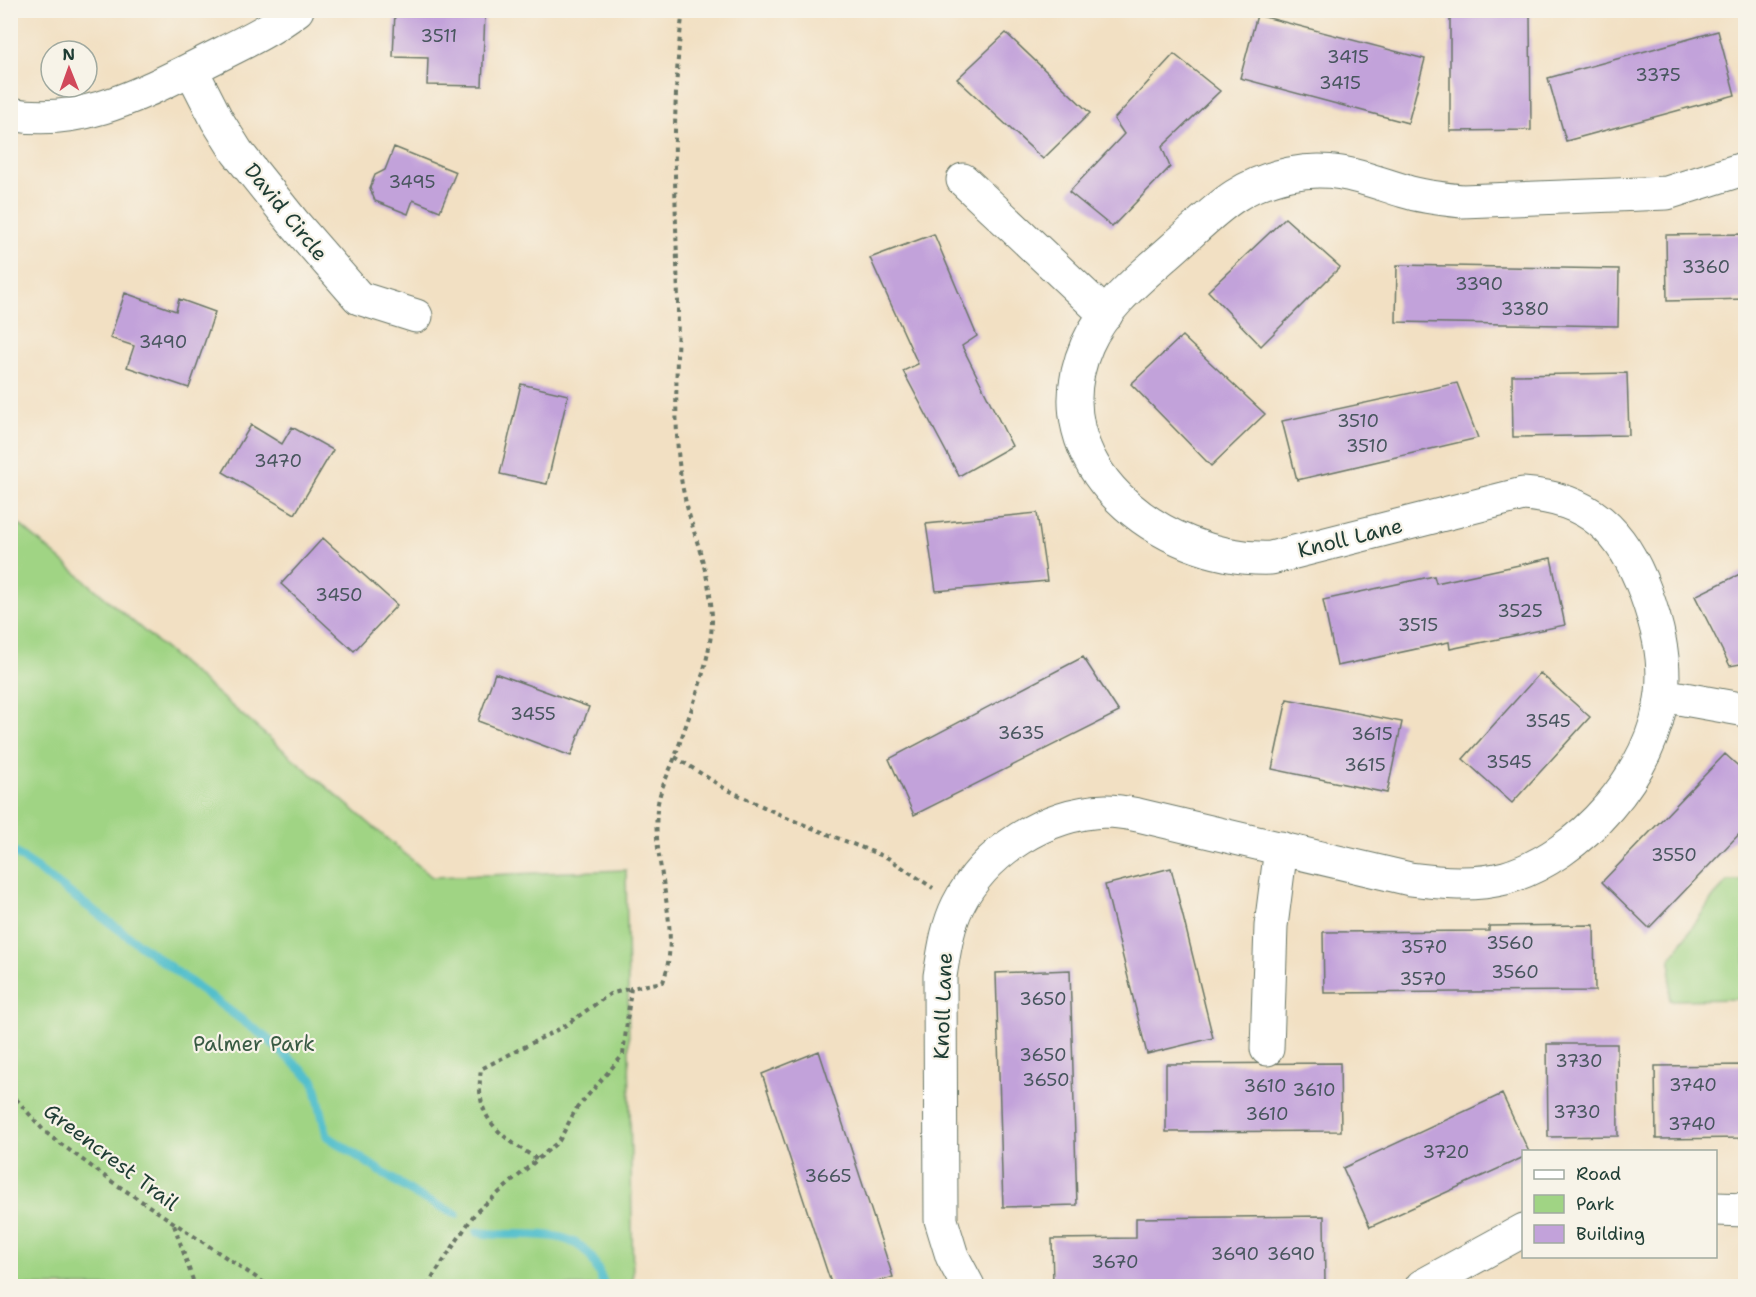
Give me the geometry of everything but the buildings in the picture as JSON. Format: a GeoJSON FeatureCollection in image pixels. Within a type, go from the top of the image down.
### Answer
{"type":"FeatureCollection","features":[{"type":"Feature","properties":{"kind":"street"},"geometry":{"type":"LineString","coordinates":[[10,114],[27,117],[68,116],[100,110],[130,99],[274,28],[297,10]]}},
{"type":"Feature","properties":{"kind":"street","name":"David Circle"},"geometry":{"type":"LineString","coordinates":[[191,69],[217,120],[237,152],[293,222],[359,298],[416,316]]}},
{"type":"Feature","properties":{"kind":"street","name":"Knoll Lane"},"geometry":{"type":"LineString","coordinates":[[968,1287],[952,1256],[941,1220],[940,976],[945,943],[958,905],[977,877],[1020,837],[1048,823],[1077,814],[1107,811],[1138,814],[1410,879],[1445,884],[1505,878],[1532,866],[1568,845],[1598,821],[1638,765],[1652,730],[1662,695],[1663,656],[1654,616],[1635,563],[1599,519],[1577,504],[1552,496],[1523,494],[1271,558],[1243,559],[1182,542],[1130,510],[1090,462],[1078,432],[1074,405],[1077,377],[1087,345],[1106,315],[1127,291],[1234,194],[1261,181],[1292,173],[1323,169],[1352,173],[1414,194],[1462,201],[1667,193],[1746,168]]}},
{"type":"Feature","properties":{"kind":"street"},"geometry":{"type":"LineString","coordinates":[[963,180],[1106,315]]}},
{"type":"Feature","properties":{"kind":"street"},"geometry":{"type":"LineString","coordinates":[[1662,695],[1746,710]]}},
{"type":"Feature","properties":{"kind":"street"},"geometry":{"type":"LineString","coordinates":[[1268,1048],[1270,926],[1281,848]]}},
{"type":"Feature","properties":{"kind":"street"},"geometry":{"type":"LineString","coordinates":[[1717,1209],[1746,1210]]}},
{"type":"Feature","properties":{"kind":"street"},"geometry":{"type":"LineString","coordinates":[[1422,1287],[1522,1231]]}},
{"type":"Feature","properties":{"kind":"path"},"geometry":{"type":"LineString","coordinates":[[537,1159],[495,1129],[483,1113],[479,1085],[481,1069],[563,1027],[610,994],[663,982],[669,965],[669,931],[657,811],[662,784],[675,757],[706,659],[712,624],[711,596],[707,575],[686,512],[679,470],[676,412],[678,357],[675,96],[683,10]]}},
{"type":"Feature","properties":{"kind":"path"},"geometry":{"type":"LineString","coordinates":[[675,757],[724,788],[776,813],[888,858],[958,905]]}},
{"type":"Feature","properties":{"kind":"path"},"geometry":{"type":"LineString","coordinates":[[427,1287],[475,1214],[559,1140],[576,1109],[623,1055],[631,988]]}},
{"type":"Feature","properties":{"kind":"path","name":"Greencrest Trail"},"geometry":{"type":"LineString","coordinates":[[10,1092],[45,1132],[111,1181],[174,1223],[195,1287]]}},
{"type":"Feature","properties":{"kind":"path"},"geometry":{"type":"LineString","coordinates":[[174,1223],[269,1287]]}},
{"type":"Feature","properties":{"kind":"green space","name":"Palmer Park"},"geometry":{"type":"Polygon","coordinates":[[[11,521],[20,525],[432,877],[626,870],[633,1286],[11,1286],[11,521]]]}},
{"type":"Feature","properties":{"kind":"green space"},"geometry":{"type":"Polygon","coordinates":[[[1728,881],[1745,881],[1745,999],[1670,1000],[1671,958],[1714,896],[1728,881]]]}},
{"type":"Feature","properties":{"kind":"waterway"},"geometry":{"type":"LineString","coordinates":[[10,849],[265,1037],[314,1081],[327,1136],[418,1196],[456,1214]]}},
{"type":"Feature","properties":{"kind":"waterway"},"geometry":{"type":"LineString","coordinates":[[477,1232],[554,1236],[568,1240],[581,1246],[591,1257],[605,1286]]}}]}
